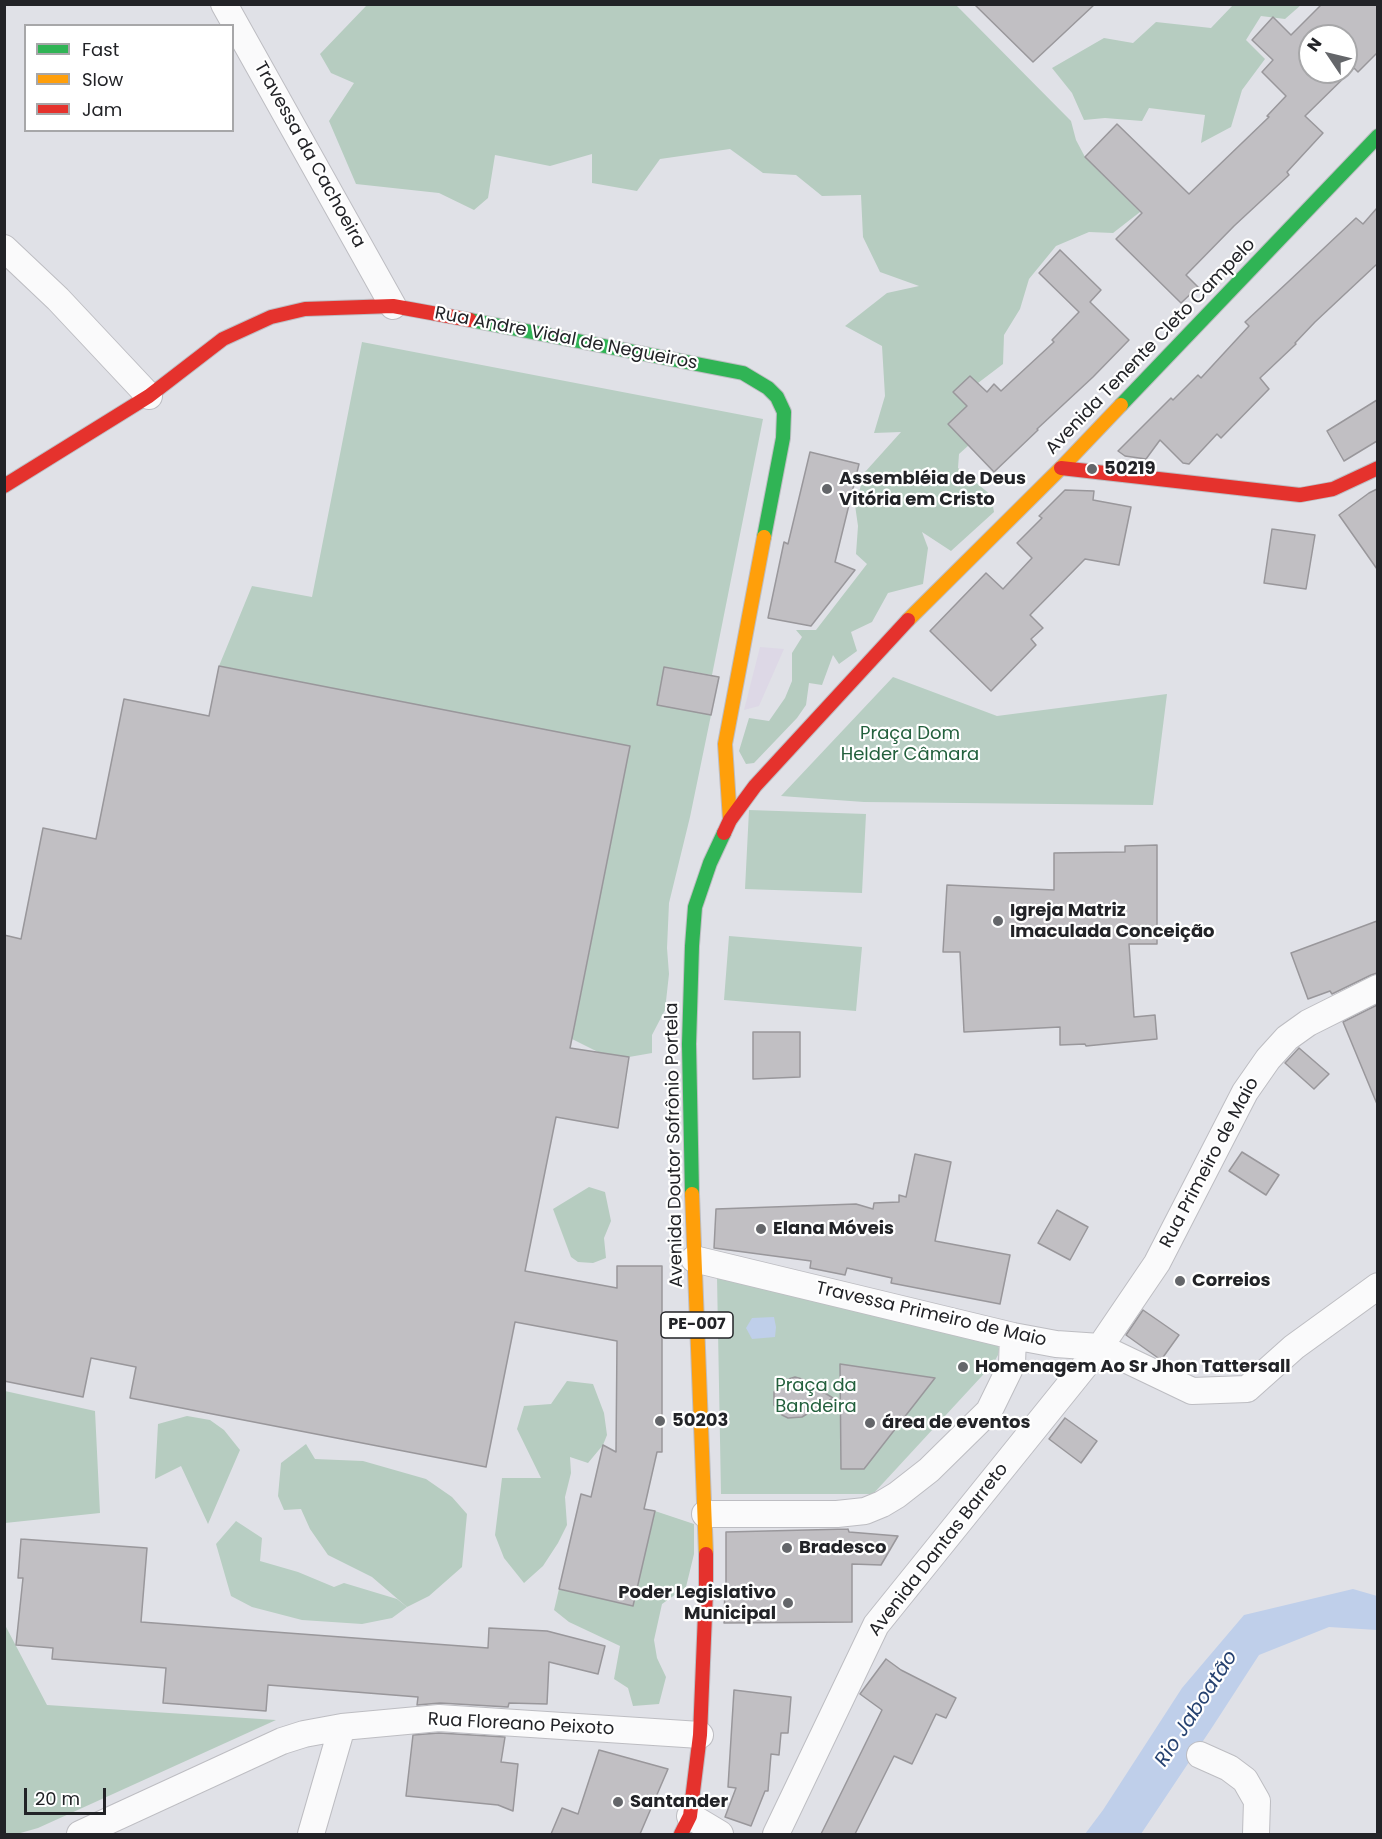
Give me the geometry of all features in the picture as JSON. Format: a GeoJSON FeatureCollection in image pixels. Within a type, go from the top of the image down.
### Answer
{"type":"FeatureCollection","features":[{"type":"Feature","properties":{"kind":"main road","name":"Avenida Tenente Cleto Campelo"},"geometry":{"type":"LineString","coordinates":[[730,820],[755,786],[899,628],[1060,468],[1377,136]]}},
{"type":"Feature","properties":{"kind":"main road","name":"Rua Andre Vidal de Negueiros"},"geometry":{"type":"LineString","coordinates":[[4,486],[149,396],[223,339],[271,317],[305,309],[393,306],[743,373],[768,388],[777,397],[784,412],[783,438],[725,744],[730,820]]}},
{"type":"Feature","properties":{"kind":"main road"},"geometry":{"type":"LineString","coordinates":[[1060,468],[1300,495],[1333,489],[1377,468]]}},
{"type":"Feature","properties":{"kind":"main road","name":"Avenida Doutor Sofrônio Portela"},"geometry":{"type":"LineString","coordinates":[[685,1825],[700,1735],[706,1590],[689,1044],[692,946],[695,907],[710,863],[730,820]]}},
{"type":"Feature","properties":{"kind":"street","name":"Travessa da Cachoeira"},"geometry":{"type":"LineString","coordinates":[[224,4],[393,306]]}},
{"type":"Feature","properties":{"kind":"street"},"geometry":{"type":"LineString","coordinates":[[4,248],[58,299],[149,396]]}},
{"type":"Feature","properties":{"kind":"street","name":"Rua Primeiro de Maio"},"geometry":{"type":"LineString","coordinates":[[1100,1347],[1157,1263],[1245,1092],[1268,1059],[1287,1038],[1308,1023],[1377,988]]}},
{"type":"Feature","properties":{"kind":"street","name":"Travessa Primeiro de Maio"},"geometry":{"type":"LineString","coordinates":[[694,1259],[1012,1336],[1056,1344],[1100,1347],[1192,1391],[1247,1389],[1294,1347],[1377,1286]]}},
{"type":"Feature","properties":{"kind":"street"},"geometry":{"type":"LineString","coordinates":[[705,1514],[837,1514],[865,1511],[882,1504],[928,1470],[989,1411],[1012,1364],[1012,1336]]}},
{"type":"Feature","properties":{"kind":"street","name":"Avenida Dantas Barreto"},"geometry":{"type":"LineString","coordinates":[[776,1834],[876,1625],[1100,1347]]}},
{"type":"Feature","properties":{"kind":"street","name":"Rua Floreano Peixoto"},"geometry":{"type":"LineString","coordinates":[[80,1834],[282,1741],[304,1734],[342,1727],[440,1718],[700,1735]]}},
{"type":"Feature","properties":{"kind":"street"},"geometry":{"type":"LineString","coordinates":[[311,1834],[342,1727]]}},
{"type":"Feature","properties":{"kind":"street"},"geometry":{"type":"LineString","coordinates":[[1200,1755],[1229,1768],[1245,1780],[1257,1801],[1256,1834]]}},
{"type":"Feature","properties":{"kind":"street"},"geometry":{"type":"LineString","coordinates":[[685,1825],[720,1834]]}},
{"type":"Feature","properties":{"kind":"shaded area"},"geometry":{"type":"Polygon","coordinates":[[[760,647],[784,649],[759,706],[744,710],[760,647]]]}},
{"type":"Feature","properties":{"kind":"green space"},"geometry":{"type":"Polygon","coordinates":[[[365,5],[956,5],[1071,121],[1076,140],[1085,157],[1140,212],[1113,233],[1089,232],[1056,246],[1029,279],[1020,309],[1004,335],[1003,364],[978,383],[967,406],[948,424],[969,445],[959,454],[958,468],[991,495],[994,512],[951,551],[922,532],[928,548],[923,584],[888,593],[872,622],[851,632],[857,651],[839,664],[833,655],[822,685],[809,683],[806,705],[797,718],[754,763],[746,764],[739,751],[749,718],[769,721],[785,698],[792,681],[792,653],[802,637],[796,630],[816,630],[867,564],[856,554],[858,526],[855,505],[865,472],[901,432],[874,433],[885,396],[882,346],[845,326],[887,293],[919,286],[880,272],[863,237],[861,195],[822,196],[796,175],[763,173],[730,149],[660,159],[637,191],[592,183],[592,154],[550,166],[495,155],[488,198],[474,210],[439,193],[356,184],[329,121],[354,83],[331,73],[320,54],[365,5]]]}},
{"type":"Feature","properties":{"kind":"green space"},"geometry":{"type":"Polygon","coordinates":[[[1233,5],[1301,5],[1285,19],[1261,16],[1246,40],[1265,59],[1242,90],[1231,127],[1201,143],[1205,115],[1149,108],[1142,121],[1105,118],[1084,120],[1072,93],[1052,68],[1104,38],[1133,43],[1156,22],[1211,28],[1233,5]]]}},
{"type":"Feature","properties":{"kind":"green space"},"geometry":{"type":"Polygon","coordinates":[[[362,342],[763,419],[712,675],[664,667],[657,704],[711,715],[669,903],[667,948],[669,974],[665,1010],[652,1035],[652,1053],[629,1057],[600,1053],[572,1039],[630,746],[219,666],[252,586],[312,597],[362,342]]]}},
{"type":"Feature","properties":{"kind":"green space","name":"Praça Dom Helder Câmara"},"geometry":{"type":"Polygon","coordinates":[[[893,677],[997,716],[1167,694],[1153,805],[864,802],[781,796],[893,677]]]}},
{"type":"Feature","properties":{"kind":"green space"},"geometry":{"type":"Polygon","coordinates":[[[749,810],[866,814],[862,893],[745,889],[749,810]]]}},
{"type":"Feature","properties":{"kind":"green space"},"geometry":{"type":"Polygon","coordinates":[[[729,936],[862,947],[856,1011],[724,1000],[729,936]]]}},
{"type":"Feature","properties":{"kind":"green space"},"geometry":{"type":"Polygon","coordinates":[[[589,1187],[605,1192],[611,1221],[604,1238],[606,1258],[593,1263],[578,1262],[571,1257],[553,1209],[589,1187]]]}},
{"type":"Feature","properties":{"kind":"green space","name":"Praça da Bandeira"},"geometry":{"type":"Polygon","coordinates":[[[717,1277],[997,1342],[998,1355],[993,1364],[873,1494],[721,1494],[717,1277]]]}},
{"type":"Feature","properties":{"kind":"green space"},"geometry":{"type":"Polygon","coordinates":[[[567,1381],[593,1384],[604,1413],[607,1435],[603,1445],[588,1463],[570,1457],[571,1473],[565,1497],[567,1525],[543,1566],[524,1583],[504,1558],[495,1535],[502,1478],[541,1478],[517,1429],[524,1406],[551,1404],[567,1381]]]}},
{"type":"Feature","properties":{"kind":"green space"},"geometry":{"type":"Polygon","coordinates":[[[5,1391],[95,1411],[100,1513],[5,1523],[5,1391]]]}},
{"type":"Feature","properties":{"kind":"green space"},"geometry":{"type":"Polygon","coordinates":[[[187,1416],[210,1420],[224,1430],[240,1450],[208,1524],[181,1466],[155,1479],[158,1424],[187,1416]]]}},
{"type":"Feature","properties":{"kind":"green space"},"geometry":{"type":"Polygon","coordinates":[[[306,1444],[315,1459],[363,1461],[426,1479],[452,1497],[467,1514],[462,1567],[429,1596],[407,1607],[372,1577],[328,1555],[310,1529],[301,1509],[284,1510],[278,1496],[281,1463],[306,1444]]]}},
{"type":"Feature","properties":{"kind":"green space"},"geometry":{"type":"Polygon","coordinates":[[[655,1511],[694,1524],[694,1554],[686,1587],[662,1604],[654,1640],[657,1658],[666,1677],[659,1704],[633,1706],[628,1688],[614,1679],[620,1646],[569,1622],[554,1610],[559,1589],[633,1606],[655,1511]]]}},
{"type":"Feature","properties":{"kind":"green space"},"geometry":{"type":"Polygon","coordinates":[[[236,1521],[262,1538],[260,1561],[298,1572],[334,1587],[344,1583],[397,1599],[407,1607],[392,1618],[362,1624],[302,1620],[252,1607],[231,1596],[216,1544],[236,1521]]]}},
{"type":"Feature","properties":{"kind":"green space"},"geometry":{"type":"Polygon","coordinates":[[[5,1625],[47,1705],[276,1720],[38,1828],[17,1834],[5,1834],[5,1625]]]}},
{"type":"Feature","properties":{"kind":"water"},"geometry":{"type":"Polygon","coordinates":[[[774,1317],[775,1337],[752,1339],[746,1328],[752,1318],[774,1317]]]}},
{"type":"Feature","properties":{"kind":"water","name":"Rio Jaboatão"},"geometry":{"type":"Polygon","coordinates":[[[1353,1589],[1377,1596],[1377,1630],[1329,1627],[1259,1655],[1141,1834],[1085,1834],[1182,1688],[1244,1615],[1353,1589]]]}},
{"type":"Feature","properties":{"kind":"building"},"geometry":{"type":"Polygon","coordinates":[[[974,4],[1095,4],[1033,62],[974,4]]]}},
{"type":"Feature","properties":{"kind":"building"},"geometry":{"type":"Polygon","coordinates":[[[1322,4],[1377,4],[1377,53],[1358,72],[1358,24],[1302,24],[1322,4]]]}},
{"type":"Feature","properties":{"kind":"building"},"geometry":{"type":"Polygon","coordinates":[[[1273,17],[1291,35],[1298,28],[1298,84],[1338,84],[1305,116],[1323,133],[1287,172],[1289,175],[1186,275],[1198,287],[1181,303],[1116,239],[1142,213],[1085,157],[1117,124],[1189,194],[1269,117],[1267,116],[1286,96],[1262,72],[1273,60],[1252,40],[1273,17]]]}},
{"type":"Feature","properties":{"kind":"building"},"geometry":{"type":"Polygon","coordinates":[[[1377,208],[1377,264],[1260,378],[1269,389],[1221,438],[1217,434],[1189,464],[1183,463],[1160,440],[1146,459],[1125,456],[1118,451],[1171,398],[1173,400],[1198,375],[1201,378],[1249,326],[1245,322],[1356,218],[1363,224],[1377,208]]]}},
{"type":"Feature","properties":{"kind":"building"},"geometry":{"type":"Polygon","coordinates":[[[1060,250],[1101,290],[1090,302],[1129,340],[994,472],[948,424],[967,406],[953,392],[970,376],[987,392],[994,384],[1001,391],[1054,342],[1052,340],[1079,312],[1039,273],[1060,250]]]}},
{"type":"Feature","properties":{"kind":"building"},"geometry":{"type":"Polygon","coordinates":[[[1377,400],[1377,441],[1344,461],[1327,431],[1377,400]]]}},
{"type":"Feature","properties":{"kind":"building"},"geometry":{"type":"Polygon","coordinates":[[[810,452],[859,464],[835,562],[855,570],[811,626],[768,618],[784,542],[788,544],[810,452]]]}},
{"type":"Feature","properties":{"kind":"building"},"geometry":{"type":"Polygon","coordinates":[[[1377,489],[1377,569],[1339,515],[1377,489]]]}},
{"type":"Feature","properties":{"kind":"building"},"geometry":{"type":"Polygon","coordinates":[[[1065,490],[1094,491],[1093,500],[1131,507],[1119,565],[1085,559],[1030,615],[1043,628],[1031,639],[1036,645],[991,691],[930,631],[986,573],[1003,589],[1032,558],[1017,543],[1042,518],[1039,516],[1065,490]]]}},
{"type":"Feature","properties":{"kind":"building"},"geometry":{"type":"Polygon","coordinates":[[[1272,529],[1315,535],[1306,589],[1264,583],[1272,529]]]}},
{"type":"Feature","properties":{"kind":"building"},"geometry":{"type":"Polygon","coordinates":[[[219,666],[630,746],[570,1048],[629,1057],[618,1128],[556,1117],[525,1271],[617,1288],[617,1266],[662,1266],[662,1452],[657,1452],[644,1509],[655,1511],[633,1606],[559,1589],[581,1494],[591,1497],[603,1445],[616,1452],[617,1341],[515,1322],[486,1467],[130,1398],[136,1367],[91,1358],[83,1397],[4,1381],[4,935],[21,939],[43,828],[96,839],[124,699],[209,716],[219,666]]]}},
{"type":"Feature","properties":{"kind":"building"},"geometry":{"type":"Polygon","coordinates":[[[664,667],[719,677],[711,715],[657,705],[664,667]]]}},
{"type":"Feature","properties":{"kind":"building"},"geometry":{"type":"Polygon","coordinates":[[[1157,845],[1157,944],[1129,944],[1134,1017],[1155,1015],[1157,1039],[1086,1046],[1085,1044],[1060,1045],[1060,1027],[964,1032],[960,952],[943,952],[947,885],[1054,890],[1054,853],[1125,852],[1125,846],[1157,845]]]}},
{"type":"Feature","properties":{"kind":"building"},"geometry":{"type":"Polygon","coordinates":[[[1377,921],[1377,973],[1332,994],[1330,991],[1308,999],[1291,953],[1377,921]]]}},
{"type":"Feature","properties":{"kind":"building"},"geometry":{"type":"Polygon","coordinates":[[[1377,1005],[1377,1104],[1343,1022],[1377,1005]]]}},
{"type":"Feature","properties":{"kind":"building"},"geometry":{"type":"Polygon","coordinates":[[[753,1032],[800,1032],[800,1077],[753,1079],[753,1032]]]}},
{"type":"Feature","properties":{"kind":"building"},"geometry":{"type":"Polygon","coordinates":[[[1299,1048],[1329,1074],[1314,1089],[1285,1063],[1299,1048]]]}},
{"type":"Feature","properties":{"kind":"building"},"geometry":{"type":"Polygon","coordinates":[[[1242,1152],[1279,1175],[1266,1195],[1229,1171],[1242,1152]]]}},
{"type":"Feature","properties":{"kind":"building"},"geometry":{"type":"Polygon","coordinates":[[[915,1154],[951,1162],[935,1241],[1010,1255],[1000,1304],[891,1283],[892,1278],[847,1268],[845,1275],[810,1268],[811,1261],[714,1248],[716,1209],[856,1204],[873,1209],[874,1203],[899,1202],[899,1195],[906,1197],[915,1154]]]}},
{"type":"Feature","properties":{"kind":"building"},"geometry":{"type":"Polygon","coordinates":[[[1057,1210],[1088,1227],[1070,1260],[1038,1243],[1057,1210]]]}},
{"type":"Feature","properties":{"kind":"building"},"geometry":{"type":"Polygon","coordinates":[[[1143,1310],[1179,1335],[1161,1360],[1126,1335],[1143,1310]]]}},
{"type":"Feature","properties":{"kind":"building","name":"área de eventos"},"geometry":{"type":"Polygon","coordinates":[[[840,1364],[935,1378],[864,1469],[841,1469],[840,1364]]]}},
{"type":"Feature","properties":{"kind":"building"},"geometry":{"type":"Polygon","coordinates":[[[795,1377],[833,1398],[802,1417],[788,1418],[782,1415],[774,1405],[774,1392],[782,1381],[795,1377]]]}},
{"type":"Feature","properties":{"kind":"building"},"geometry":{"type":"Polygon","coordinates":[[[1065,1418],[1097,1441],[1081,1463],[1049,1439],[1065,1418]]]}},
{"type":"Feature","properties":{"kind":"building"},"geometry":{"type":"Polygon","coordinates":[[[848,1529],[849,1532],[898,1536],[881,1565],[852,1564],[852,1622],[724,1623],[726,1532],[848,1529]]]}},
{"type":"Feature","properties":{"kind":"building"},"geometry":{"type":"Polygon","coordinates":[[[21,1539],[147,1548],[141,1622],[488,1648],[489,1628],[547,1631],[605,1646],[598,1674],[549,1662],[547,1704],[509,1703],[508,1707],[440,1703],[417,1705],[418,1697],[268,1685],[266,1711],[163,1703],[166,1668],[52,1659],[53,1648],[16,1645],[23,1578],[18,1578],[21,1539]]]}},
{"type":"Feature","properties":{"kind":"building"},"geometry":{"type":"Polygon","coordinates":[[[886,1659],[901,1670],[956,1698],[946,1718],[936,1714],[912,1764],[894,1756],[855,1834],[821,1834],[882,1710],[860,1694],[886,1659]]]}},
{"type":"Feature","properties":{"kind":"building"},"geometry":{"type":"Polygon","coordinates":[[[734,1690],[791,1697],[788,1733],[781,1733],[779,1755],[771,1754],[768,1791],[765,1791],[751,1826],[725,1817],[736,1788],[728,1787],[734,1690]]]}},
{"type":"Feature","properties":{"kind":"building"},"geometry":{"type":"Polygon","coordinates":[[[439,1733],[505,1737],[501,1762],[518,1764],[513,1811],[498,1805],[406,1796],[413,1735],[439,1733]]]}},
{"type":"Feature","properties":{"kind":"building","name":"Santander"},"geometry":{"type":"Polygon","coordinates":[[[599,1750],[668,1769],[640,1834],[551,1834],[562,1808],[578,1814],[599,1750]]]}},
{"type":"Feature","properties":{"kind":"traffic: fast"},"geometry":{"type":"LineString","coordinates":[[1121,405],[1378,136]]}},
{"type":"Feature","properties":{"kind":"traffic: fast"},"geometry":{"type":"LineString","coordinates":[[470,320],[743,373],[768,388],[777,397],[784,412],[783,438],[764,537]]}},
{"type":"Feature","properties":{"kind":"traffic: fast"},"geometry":{"type":"LineString","coordinates":[[692,1194],[689,1044],[695,907],[710,863],[724,833]]}},
{"type":"Feature","properties":{"kind":"traffic: slow"},"geometry":{"type":"LineString","coordinates":[[908,620],[1121,405]]}},
{"type":"Feature","properties":{"kind":"traffic: slow"},"geometry":{"type":"LineString","coordinates":[[730,820],[725,744],[764,537]]}},
{"type":"Feature","properties":{"kind":"traffic: slow"},"geometry":{"type":"LineString","coordinates":[[692,1194],[706,1554]]}},
{"type":"Feature","properties":{"kind":"traffic: jam"},"geometry":{"type":"LineString","coordinates":[[4,486],[149,396],[223,339],[271,317],[305,309],[393,306],[470,320]]}},
{"type":"Feature","properties":{"kind":"traffic: jam"},"geometry":{"type":"LineString","coordinates":[[1061,468],[1300,495],[1333,489],[1378,468]]}},
{"type":"Feature","properties":{"kind":"traffic: jam"},"geometry":{"type":"LineString","coordinates":[[724,833],[730,820],[755,786],[908,620]]}},
{"type":"Feature","properties":{"kind":"traffic: jam"},"geometry":{"type":"LineString","coordinates":[[681,1834],[690,1816],[700,1735],[706,1554]]}},
{"type":"Feature","properties":{"kind":"place","name":"50219"},"geometry":{"type":"Point","coordinates":[1092,469]}},
{"type":"Feature","properties":{"kind":"place","name":"Assembléia de Deus Vitória em Cristo"},"geometry":{"type":"Point","coordinates":[827,489]}},
{"type":"Feature","properties":{"kind":"place","name":"Igreja Matriz Imaculada Conceição"},"geometry":{"type":"Point","coordinates":[998,921]}},
{"type":"Feature","properties":{"kind":"place","name":"Elana Móveis"},"geometry":{"type":"Point","coordinates":[761,1229]}},
{"type":"Feature","properties":{"kind":"place","name":"Correios"},"geometry":{"type":"Point","coordinates":[1180,1281]}},
{"type":"Feature","properties":{"kind":"place","name":"Homenagem Ao Sr Jhon Tattersall"},"geometry":{"type":"Point","coordinates":[963,1367]}},
{"type":"Feature","properties":{"kind":"place","name":"50203"},"geometry":{"type":"Point","coordinates":[660,1421]}},
{"type":"Feature","properties":{"kind":"place","name":"área de eventos"},"geometry":{"type":"Point","coordinates":[870,1423]}},
{"type":"Feature","properties":{"kind":"place","name":"Bradesco"},"geometry":{"type":"Point","coordinates":[787,1548]}},
{"type":"Feature","properties":{"kind":"place","name":"Poder Legislativo Municipal"},"geometry":{"type":"Point","coordinates":[788,1603]}},
{"type":"Feature","properties":{"kind":"place","name":"Santander"},"geometry":{"type":"Point","coordinates":[618,1802]}}]}
